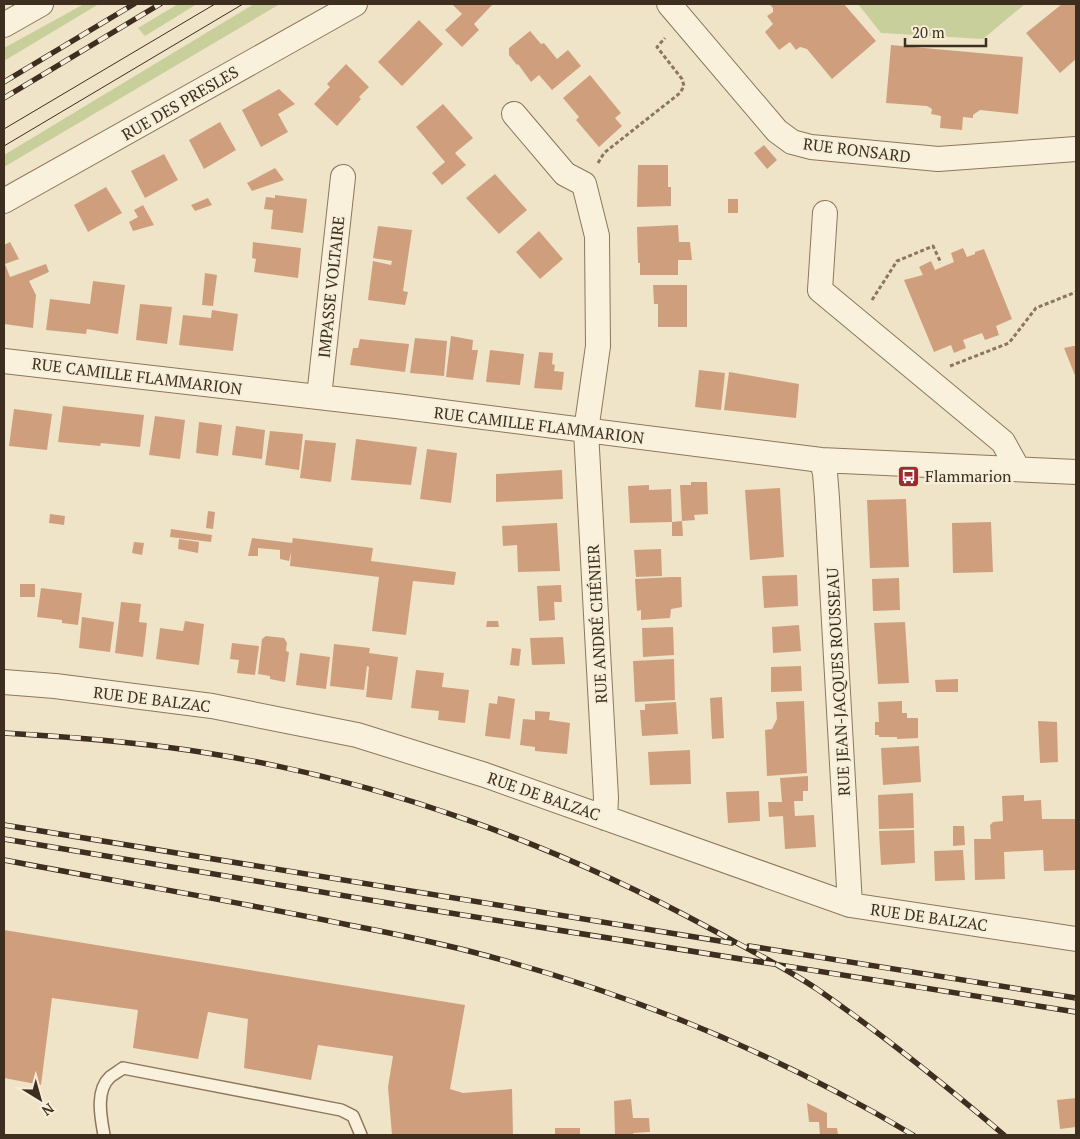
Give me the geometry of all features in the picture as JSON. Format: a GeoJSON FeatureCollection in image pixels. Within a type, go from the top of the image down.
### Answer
{"type":"FeatureCollection","features":[{"type":"Feature","properties":{"kind":"street"},"geometry":{"type":"LineString","coordinates":[[4,25],[41,4]]}},
{"type":"Feature","properties":{"kind":"street","name":"RUE DES PRESLES"},"geometry":{"type":"LineString","coordinates":[[4,201],[355,4]]}},
{"type":"Feature","properties":{"kind":"street","name":"RUE RONSARD"},"geometry":{"type":"LineString","coordinates":[[670,4],[777,131],[792,142],[811,148],[938,158],[1076,149]]}},
{"type":"Feature","properties":{"kind":"street"},"geometry":{"type":"LineString","coordinates":[[514,114],[565,174],[584,184]]}},
{"type":"Feature","properties":{"kind":"street","name":"IMPASSE VOLTAIRE"},"geometry":{"type":"LineString","coordinates":[[319,397],[343,177]]}},
{"type":"Feature","properties":{"kind":"street","name":"RUE ANDRÉ CHÉNIER"},"geometry":{"type":"LineString","coordinates":[[584,184],[597,236],[598,346],[586,431],[606,798],[605,818]]}},
{"type":"Feature","properties":{"kind":"street"},"geometry":{"type":"LineString","coordinates":[[825,212],[820,290],[1003,442],[1018,469]]}},
{"type":"Feature","properties":{"kind":"street","name":"RUE CAMILLE FLAMMARION"},"geometry":{"type":"LineString","coordinates":[[4,361],[319,397],[821,460],[1076,472]]}},
{"type":"Feature","properties":{"kind":"street","name":"RUE JEAN-JACQUES ROUSSEAU"},"geometry":{"type":"LineString","coordinates":[[821,460],[825,473],[827,498],[850,905]]}},
{"type":"Feature","properties":{"kind":"street","name":"RUE DE BALZAC"},"geometry":{"type":"LineString","coordinates":[[4,682],[55,686],[212,706],[357,735],[485,775],[850,905],[1076,939]]}},
{"type":"Feature","properties":{"kind":"lane"},"geometry":{"type":"LineString","coordinates":[[104,1135],[99,1107],[102,1093],[108,1079],[123,1068],[341,1110],[353,1116],[361,1135]]}},
{"type":"Feature","properties":{"kind":"path"},"geometry":{"type":"LineString","coordinates":[[584,184],[604,153],[680,94],[684,86],[682,79],[657,47],[661,41],[685,22]]}},
{"type":"Feature","properties":{"kind":"path"},"geometry":{"type":"LineString","coordinates":[[858,321],[897,261],[934,246],[941,263]]}},
{"type":"Feature","properties":{"kind":"path"},"geometry":{"type":"LineString","coordinates":[[932,383],[947,367],[1010,343],[1036,308],[1076,292]]}},
{"type":"Feature","properties":{"kind":"green space"},"geometry":{"type":"Polygon","coordinates":[[[84,4],[99,4],[4,61],[4,48],[84,4]]]}},
{"type":"Feature","properties":{"kind":"green space"},"geometry":{"type":"Polygon","coordinates":[[[178,4],[197,4],[145,36],[138,28],[178,4]]]}},
{"type":"Feature","properties":{"kind":"green space"},"geometry":{"type":"Polygon","coordinates":[[[254,4],[280,4],[4,167],[4,155],[254,4]]]}},
{"type":"Feature","properties":{"kind":"green space"},"geometry":{"type":"Polygon","coordinates":[[[858,4],[1025,4],[983,39],[881,33],[858,4]]]}},
{"type":"Feature","properties":{"kind":"building"},"geometry":{"type":"Polygon","coordinates":[[[452,4],[493,4],[474,24],[479,30],[462,47],[445,30],[462,14],[452,4]]]}},
{"type":"Feature","properties":{"kind":"building"},"geometry":{"type":"Polygon","coordinates":[[[769,4],[844,4],[876,41],[832,79],[807,49],[800,47],[796,50],[790,42],[779,50],[765,32],[773,24],[767,16],[773,12],[773,8],[769,4]]]}},
{"type":"Feature","properties":{"kind":"building"},"geometry":{"type":"Polygon","coordinates":[[[1062,4],[1076,4],[1076,59],[1060,73],[1026,33],[1062,4]]]}},
{"type":"Feature","properties":{"kind":"building"},"geometry":{"type":"Polygon","coordinates":[[[419,20],[443,44],[402,86],[378,62],[419,20]]]}},
{"type":"Feature","properties":{"kind":"building"},"geometry":{"type":"Polygon","coordinates":[[[530,31],[541,44],[544,43],[557,59],[568,50],[581,66],[552,90],[539,75],[531,82],[509,55],[509,48],[530,31]]]}},
{"type":"Feature","properties":{"kind":"building"},"geometry":{"type":"Polygon","coordinates":[[[891,45],[1023,57],[1018,114],[980,110],[973,115],[973,118],[963,117],[962,130],[940,128],[941,116],[931,114],[932,109],[927,106],[886,103],[891,45]]]}},
{"type":"Feature","properties":{"kind":"building"},"geometry":{"type":"Polygon","coordinates":[[[346,64],[369,87],[337,126],[314,104],[330,87],[327,84],[346,64]]]}},
{"type":"Feature","properties":{"kind":"building"},"geometry":{"type":"Polygon","coordinates":[[[590,75],[621,113],[615,118],[622,126],[599,147],[576,120],[579,117],[563,98],[590,75]]]}},
{"type":"Feature","properties":{"kind":"building"},"geometry":{"type":"Polygon","coordinates":[[[279,89],[295,104],[278,114],[288,132],[261,147],[242,110],[279,89]]]}},
{"type":"Feature","properties":{"kind":"building"},"geometry":{"type":"Polygon","coordinates":[[[443,104],[473,138],[455,153],[466,165],[442,185],[432,173],[445,162],[416,127],[443,104]]]}},
{"type":"Feature","properties":{"kind":"building"},"geometry":{"type":"Polygon","coordinates":[[[220,122],[236,150],[204,169],[189,140],[220,122]]]}},
{"type":"Feature","properties":{"kind":"building"},"geometry":{"type":"Polygon","coordinates":[[[764,145],[777,160],[767,169],[754,153],[764,145]]]}},
{"type":"Feature","properties":{"kind":"building"},"geometry":{"type":"Polygon","coordinates":[[[164,154],[178,180],[145,198],[131,171],[164,154]]]}},
{"type":"Feature","properties":{"kind":"building"},"geometry":{"type":"Polygon","coordinates":[[[638,165],[668,165],[668,187],[671,187],[671,206],[637,207],[638,165]]]}},
{"type":"Feature","properties":{"kind":"building"},"geometry":{"type":"Polygon","coordinates":[[[275,168],[284,180],[252,191],[247,183],[275,168]]]}},
{"type":"Feature","properties":{"kind":"building"},"geometry":{"type":"Polygon","coordinates":[[[495,174],[527,210],[499,234],[466,198],[495,174]]]}},
{"type":"Feature","properties":{"kind":"building"},"geometry":{"type":"Polygon","coordinates":[[[106,187],[122,213],[88,232],[74,205],[106,187]]]}},
{"type":"Feature","properties":{"kind":"building"},"geometry":{"type":"Polygon","coordinates":[[[275,195],[307,199],[303,233],[271,229],[273,210],[264,209],[266,197],[275,198],[275,195]]]}},
{"type":"Feature","properties":{"kind":"building"},"geometry":{"type":"Polygon","coordinates":[[[208,198],[212,205],[195,211],[191,205],[208,198]]]}},
{"type":"Feature","properties":{"kind":"building"},"geometry":{"type":"Polygon","coordinates":[[[728,199],[738,199],[738,213],[728,213],[728,199]]]}},
{"type":"Feature","properties":{"kind":"building"},"geometry":{"type":"Polygon","coordinates":[[[143,205],[154,225],[133,231],[129,222],[138,217],[134,210],[143,205]]]}},
{"type":"Feature","properties":{"kind":"building"},"geometry":{"type":"Polygon","coordinates":[[[678,225],[679,242],[690,242],[692,260],[678,260],[678,275],[640,275],[637,227],[678,225]]]}},
{"type":"Feature","properties":{"kind":"building"},"geometry":{"type":"Polygon","coordinates":[[[378,226],[412,230],[403,291],[408,292],[405,305],[368,300],[373,261],[391,265],[392,261],[373,258],[378,226]]]}},
{"type":"Feature","properties":{"kind":"building"},"geometry":{"type":"Polygon","coordinates":[[[539,231],[563,259],[540,279],[516,252],[539,231]]]}},
{"type":"Feature","properties":{"kind":"building"},"geometry":{"type":"Polygon","coordinates":[[[10,242],[19,259],[5,264],[10,277],[46,264],[49,272],[29,281],[36,295],[33,328],[4,324],[4,245],[10,242]]]}},
{"type":"Feature","properties":{"kind":"building"},"geometry":{"type":"Polygon","coordinates":[[[253,242],[301,248],[298,278],[254,272],[256,259],[252,258],[253,242]]]}},
{"type":"Feature","properties":{"kind":"building"},"geometry":{"type":"Polygon","coordinates":[[[963,248],[967,257],[984,249],[1012,319],[996,326],[999,335],[985,340],[982,333],[963,340],[966,348],[954,353],[951,345],[934,352],[904,280],[923,275],[919,267],[931,261],[935,270],[954,262],[951,253],[963,248]]]}},
{"type":"Feature","properties":{"kind":"building"},"geometry":{"type":"Polygon","coordinates":[[[205,273],[217,275],[213,306],[202,305],[205,273]]]}},
{"type":"Feature","properties":{"kind":"building"},"geometry":{"type":"Polygon","coordinates":[[[93,281],[125,285],[118,334],[87,329],[86,334],[46,330],[50,299],[90,304],[93,281]]]}},
{"type":"Feature","properties":{"kind":"building"},"geometry":{"type":"Polygon","coordinates":[[[653,285],[687,285],[687,327],[658,327],[658,304],[654,304],[653,285]]]}},
{"type":"Feature","properties":{"kind":"building"},"geometry":{"type":"Polygon","coordinates":[[[140,304],[172,307],[167,344],[136,340],[140,304]]]}},
{"type":"Feature","properties":{"kind":"building"},"geometry":{"type":"Polygon","coordinates":[[[212,310],[238,314],[233,351],[179,345],[183,315],[211,318],[212,310]]]}},
{"type":"Feature","properties":{"kind":"building"},"geometry":{"type":"Polygon","coordinates":[[[451,336],[473,340],[472,350],[478,350],[473,380],[446,377],[451,336]]]}},
{"type":"Feature","properties":{"kind":"building"},"geometry":{"type":"Polygon","coordinates":[[[415,338],[447,341],[444,376],[410,373],[415,338]]]}},
{"type":"Feature","properties":{"kind":"building"},"geometry":{"type":"Polygon","coordinates":[[[360,339],[409,344],[405,372],[350,365],[353,348],[358,348],[360,339]]]}},
{"type":"Feature","properties":{"kind":"building"},"geometry":{"type":"Polygon","coordinates":[[[1076,346],[1076,378],[1064,348],[1076,346]]]}},
{"type":"Feature","properties":{"kind":"building"},"geometry":{"type":"Polygon","coordinates":[[[490,350],[524,354],[520,385],[486,382],[490,350]]]}},
{"type":"Feature","properties":{"kind":"building"},"geometry":{"type":"Polygon","coordinates":[[[539,352],[553,353],[552,364],[555,365],[554,371],[564,372],[562,390],[534,388],[539,352]]]}},
{"type":"Feature","properties":{"kind":"building"},"geometry":{"type":"Polygon","coordinates":[[[699,370],[725,373],[721,410],[695,407],[699,370]]]}},
{"type":"Feature","properties":{"kind":"building"},"geometry":{"type":"Polygon","coordinates":[[[729,372],[799,384],[796,418],[724,410],[729,372]]]}},
{"type":"Feature","properties":{"kind":"building"},"geometry":{"type":"Polygon","coordinates":[[[63,406],[144,415],[140,447],[101,443],[100,446],[58,442],[63,406]]]}},
{"type":"Feature","properties":{"kind":"building"},"geometry":{"type":"Polygon","coordinates":[[[14,409],[52,414],[47,450],[9,446],[14,409]]]}},
{"type":"Feature","properties":{"kind":"building"},"geometry":{"type":"Polygon","coordinates":[[[155,416],[185,420],[180,459],[149,455],[155,416]]]}},
{"type":"Feature","properties":{"kind":"building"},"geometry":{"type":"Polygon","coordinates":[[[199,422],[222,425],[218,456],[196,453],[199,422]]]}},
{"type":"Feature","properties":{"kind":"building"},"geometry":{"type":"Polygon","coordinates":[[[236,426],[265,430],[262,459],[232,455],[236,426]]]}},
{"type":"Feature","properties":{"kind":"building"},"geometry":{"type":"Polygon","coordinates":[[[270,431],[303,434],[299,470],[265,465],[270,431]]]}},
{"type":"Feature","properties":{"kind":"building"},"geometry":{"type":"Polygon","coordinates":[[[356,439],[417,447],[411,485],[351,480],[356,439]]]}},
{"type":"Feature","properties":{"kind":"building"},"geometry":{"type":"Polygon","coordinates":[[[305,440],[336,443],[331,482],[300,478],[305,440]]]}},
{"type":"Feature","properties":{"kind":"building"},"geometry":{"type":"Polygon","coordinates":[[[427,449],[457,453],[451,503],[420,499],[427,449]]]}},
{"type":"Feature","properties":{"kind":"building"},"geometry":{"type":"Polygon","coordinates":[[[562,470],[563,499],[496,502],[496,474],[562,470]]]}},
{"type":"Feature","properties":{"kind":"building"},"geometry":{"type":"Polygon","coordinates":[[[691,482],[707,482],[708,514],[694,515],[695,520],[682,521],[680,485],[691,485],[691,482]]]}},
{"type":"Feature","properties":{"kind":"building"},"geometry":{"type":"Polygon","coordinates":[[[649,485],[649,490],[671,489],[672,522],[630,523],[628,486],[649,485]]]}},
{"type":"Feature","properties":{"kind":"building"},"geometry":{"type":"Polygon","coordinates":[[[780,488],[784,557],[750,560],[745,490],[780,488]]]}},
{"type":"Feature","properties":{"kind":"building"},"geometry":{"type":"Polygon","coordinates":[[[906,499],[909,567],[870,568],[867,500],[906,499]]]}},
{"type":"Feature","properties":{"kind":"building"},"geometry":{"type":"Polygon","coordinates":[[[208,511],[215,512],[213,529],[206,528],[208,511]]]}},
{"type":"Feature","properties":{"kind":"building"},"geometry":{"type":"Polygon","coordinates":[[[50,514],[65,516],[64,525],[49,523],[50,514]]]}},
{"type":"Feature","properties":{"kind":"building"},"geometry":{"type":"Polygon","coordinates":[[[682,521],[683,536],[672,536],[672,522],[682,521]]]}},
{"type":"Feature","properties":{"kind":"building"},"geometry":{"type":"Polygon","coordinates":[[[991,522],[993,572],[953,573],[952,523],[991,522]]]}},
{"type":"Feature","properties":{"kind":"building"},"geometry":{"type":"Polygon","coordinates":[[[557,523],[560,571],[518,572],[517,545],[503,546],[502,526],[557,523]]]}},
{"type":"Feature","properties":{"kind":"building"},"geometry":{"type":"Polygon","coordinates":[[[171,529],[212,535],[211,542],[170,537],[171,529]]]}},
{"type":"Feature","properties":{"kind":"building"},"geometry":{"type":"Polygon","coordinates":[[[252,538],[292,543],[293,538],[373,548],[371,561],[456,572],[454,585],[413,581],[406,635],[372,631],[379,577],[290,566],[291,552],[289,561],[280,559],[280,550],[258,548],[258,556],[248,556],[252,538]]]}},
{"type":"Feature","properties":{"kind":"building"},"geometry":{"type":"Polygon","coordinates":[[[179,539],[199,542],[198,553],[178,549],[179,539]]]}},
{"type":"Feature","properties":{"kind":"building"},"geometry":{"type":"Polygon","coordinates":[[[134,542],[144,543],[142,555],[132,553],[134,542]]]}},
{"type":"Feature","properties":{"kind":"building"},"geometry":{"type":"Polygon","coordinates":[[[661,549],[662,576],[636,577],[634,550],[661,549]]]}},
{"type":"Feature","properties":{"kind":"building"},"geometry":{"type":"Polygon","coordinates":[[[797,575],[798,606],[764,608],[762,576],[797,575]]]}},
{"type":"Feature","properties":{"kind":"building"},"geometry":{"type":"Polygon","coordinates":[[[681,577],[682,607],[671,609],[670,618],[641,620],[641,610],[637,611],[635,579],[681,577]]]}},
{"type":"Feature","properties":{"kind":"building"},"geometry":{"type":"Polygon","coordinates":[[[899,578],[900,610],[873,611],[872,579],[899,578]]]}},
{"type":"Feature","properties":{"kind":"building"},"geometry":{"type":"Polygon","coordinates":[[[20,584],[35,584],[35,597],[20,597],[20,584]]]}},
{"type":"Feature","properties":{"kind":"building"},"geometry":{"type":"Polygon","coordinates":[[[561,585],[562,602],[554,602],[555,620],[539,621],[537,586],[561,585]]]}},
{"type":"Feature","properties":{"kind":"building"},"geometry":{"type":"Polygon","coordinates":[[[41,588],[82,593],[78,625],[62,623],[62,620],[37,617],[41,588]]]}},
{"type":"Feature","properties":{"kind":"building"},"geometry":{"type":"Polygon","coordinates":[[[121,602],[141,604],[139,622],[147,623],[143,657],[115,653],[121,602]]]}},
{"type":"Feature","properties":{"kind":"building"},"geometry":{"type":"Polygon","coordinates":[[[82,617],[114,622],[110,652],[79,648],[82,617]]]}},
{"type":"Feature","properties":{"kind":"building"},"geometry":{"type":"Polygon","coordinates":[[[185,621],[204,624],[199,665],[156,659],[160,628],[183,631],[185,621]]]}},
{"type":"Feature","properties":{"kind":"building"},"geometry":{"type":"Polygon","coordinates":[[[487,621],[498,621],[499,627],[486,627],[487,621]]]}},
{"type":"Feature","properties":{"kind":"building"},"geometry":{"type":"Polygon","coordinates":[[[905,622],[909,683],[878,684],[874,623],[905,622]]]}},
{"type":"Feature","properties":{"kind":"building"},"geometry":{"type":"Polygon","coordinates":[[[799,625],[801,651],[773,653],[772,627],[799,625]]]}},
{"type":"Feature","properties":{"kind":"building"},"geometry":{"type":"Polygon","coordinates":[[[673,627],[674,655],[643,657],[642,628],[673,627]]]}},
{"type":"Feature","properties":{"kind":"building"},"geometry":{"type":"Polygon","coordinates":[[[266,636],[284,638],[287,643],[286,651],[289,652],[285,682],[258,674],[262,639],[266,636]]]}},
{"type":"Feature","properties":{"kind":"building"},"geometry":{"type":"Polygon","coordinates":[[[563,637],[565,664],[532,665],[530,638],[563,637]]]}},
{"type":"Feature","properties":{"kind":"building"},"geometry":{"type":"Polygon","coordinates":[[[232,643],[259,646],[255,675],[237,673],[239,660],[230,659],[232,643]]]}},
{"type":"Feature","properties":{"kind":"building"},"geometry":{"type":"Polygon","coordinates":[[[334,644],[370,648],[369,653],[398,657],[392,700],[366,697],[369,667],[367,666],[364,690],[330,686],[334,644]]]}},
{"type":"Feature","properties":{"kind":"building"},"geometry":{"type":"Polygon","coordinates":[[[512,648],[521,649],[519,666],[510,665],[512,648]]]}},
{"type":"Feature","properties":{"kind":"building"},"geometry":{"type":"Polygon","coordinates":[[[300,653],[330,657],[326,689],[296,685],[300,653]]]}},
{"type":"Feature","properties":{"kind":"building"},"geometry":{"type":"Polygon","coordinates":[[[674,659],[675,700],[635,702],[633,661],[674,659]]]}},
{"type":"Feature","properties":{"kind":"building"},"geometry":{"type":"Polygon","coordinates":[[[801,666],[802,691],[771,692],[771,667],[801,666]]]}},
{"type":"Feature","properties":{"kind":"building"},"geometry":{"type":"Polygon","coordinates":[[[416,670],[444,673],[442,687],[469,690],[465,723],[438,720],[439,711],[411,708],[416,670]]]}},
{"type":"Feature","properties":{"kind":"building"},"geometry":{"type":"Polygon","coordinates":[[[958,679],[958,692],[936,692],[935,680],[958,679]]]}},
{"type":"Feature","properties":{"kind":"building"},"geometry":{"type":"Polygon","coordinates":[[[498,696],[515,699],[510,739],[485,736],[489,703],[497,704],[498,696]]]}},
{"type":"Feature","properties":{"kind":"building"},"geometry":{"type":"Polygon","coordinates":[[[722,697],[724,738],[712,739],[710,698],[722,697]]]}},
{"type":"Feature","properties":{"kind":"building"},"geometry":{"type":"Polygon","coordinates":[[[804,701],[807,773],[767,776],[765,730],[772,729],[777,719],[776,702],[804,701]]]}},
{"type":"Feature","properties":{"kind":"building"},"geometry":{"type":"Polygon","coordinates":[[[902,701],[902,713],[907,713],[907,718],[918,718],[918,738],[897,739],[897,737],[879,737],[879,735],[875,735],[875,722],[879,722],[878,702],[902,701]]]}},
{"type":"Feature","properties":{"kind":"building"},"geometry":{"type":"Polygon","coordinates":[[[676,702],[678,734],[642,736],[640,710],[645,710],[645,704],[676,702]]]}},
{"type":"Feature","properties":{"kind":"building"},"geometry":{"type":"Polygon","coordinates":[[[535,711],[550,712],[549,720],[570,723],[567,754],[535,751],[535,747],[520,745],[523,719],[535,720],[535,711]]]}},
{"type":"Feature","properties":{"kind":"building"},"geometry":{"type":"Polygon","coordinates":[[[1038,721],[1057,722],[1058,762],[1040,763],[1038,721]]]}},
{"type":"Feature","properties":{"kind":"building"},"geometry":{"type":"Polygon","coordinates":[[[919,746],[921,782],[883,785],[881,748],[919,746]]]}},
{"type":"Feature","properties":{"kind":"building"},"geometry":{"type":"Polygon","coordinates":[[[690,750],[691,784],[650,785],[648,752],[690,750]]]}},
{"type":"Feature","properties":{"kind":"building"},"geometry":{"type":"Polygon","coordinates":[[[808,776],[808,791],[803,791],[803,801],[794,801],[795,816],[814,815],[816,847],[785,849],[783,816],[769,817],[768,802],[782,802],[780,778],[808,776]]]}},
{"type":"Feature","properties":{"kind":"building"},"geometry":{"type":"Polygon","coordinates":[[[759,791],[760,821],[728,823],[726,792],[759,791]]]}},
{"type":"Feature","properties":{"kind":"building"},"geometry":{"type":"Polygon","coordinates":[[[913,793],[914,828],[879,829],[878,795],[913,793]]]}},
{"type":"Feature","properties":{"kind":"building"},"geometry":{"type":"Polygon","coordinates":[[[1024,795],[1024,801],[1041,800],[1042,819],[1076,819],[1076,870],[1044,871],[1043,850],[1004,852],[1005,879],[975,880],[974,839],[991,839],[990,825],[993,822],[1003,821],[1002,796],[1024,795]]]}},
{"type":"Feature","properties":{"kind":"building"},"geometry":{"type":"Polygon","coordinates":[[[953,826],[964,826],[965,845],[953,846],[953,826]]]}},
{"type":"Feature","properties":{"kind":"building"},"geometry":{"type":"Polygon","coordinates":[[[914,830],[915,863],[881,865],[879,831],[914,830]]]}},
{"type":"Feature","properties":{"kind":"building"},"geometry":{"type":"Polygon","coordinates":[[[963,850],[965,880],[935,881],[934,851],[963,850]]]}},
{"type":"Feature","properties":{"kind":"building"},"geometry":{"type":"Polygon","coordinates":[[[4,930],[465,1005],[450,1089],[463,1093],[512,1089],[513,1135],[392,1135],[388,1087],[393,1056],[318,1045],[311,1080],[244,1068],[248,1019],[208,1012],[198,1059],[133,1048],[138,1010],[52,998],[41,1085],[4,1078],[4,930]]]}},
{"type":"Feature","properties":{"kind":"building"},"geometry":{"type":"Polygon","coordinates":[[[1076,1098],[1076,1127],[1060,1129],[1057,1100],[1076,1098]]]}},
{"type":"Feature","properties":{"kind":"building"},"geometry":{"type":"Polygon","coordinates":[[[631,1099],[633,1118],[649,1118],[650,1132],[633,1133],[634,1135],[615,1135],[614,1101],[631,1099]]]}},
{"type":"Feature","properties":{"kind":"building"},"geometry":{"type":"Polygon","coordinates":[[[807,1103],[827,1113],[827,1128],[837,1128],[838,1135],[820,1135],[819,1122],[809,1122],[807,1103]]]}},
{"type":"Feature","properties":{"kind":"building"},"geometry":{"type":"Polygon","coordinates":[[[555,1128],[580,1128],[580,1135],[555,1135],[555,1128]]]}},
{"type":"Feature","properties":{"kind":"tram line"},"geometry":{"type":"LineString","coordinates":[[4,129],[215,4]]}},
{"type":"Feature","properties":{"kind":"tram line"},"geometry":{"type":"LineString","coordinates":[[4,146],[243,4]]}},
{"type":"Feature","properties":{"kind":"railway"},"geometry":{"type":"LineString","coordinates":[[4,82],[134,4]]}},
{"type":"Feature","properties":{"kind":"railway"},"geometry":{"type":"LineString","coordinates":[[4,98],[160,4]]}},
{"type":"Feature","properties":{"kind":"railway"},"geometry":{"type":"LineString","coordinates":[[4,733],[157,746],[273,765],[338,780],[403,799],[529,843],[652,898],[778,965],[817,989],[889,1042],[936,1078],[1004,1135]]}},
{"type":"Feature","properties":{"kind":"railway"},"geometry":{"type":"LineString","coordinates":[[4,825],[732,943]]}},
{"type":"Feature","properties":{"kind":"railway"},"geometry":{"type":"LineString","coordinates":[[4,839],[406,906],[1076,1012]]}},
{"type":"Feature","properties":{"kind":"railway"},"geometry":{"type":"LineString","coordinates":[[4,860],[377,930],[461,949],[520,965],[637,1003],[750,1050],[806,1076],[913,1135]]}},
{"type":"Feature","properties":{"kind":"railway"},"geometry":{"type":"LineString","coordinates":[[749,946],[1076,998]]}},
{"type":"Feature","properties":{"kind":"place","name":"Flammarion"},"geometry":{"type":"Point","coordinates":[909,476]}}]}
